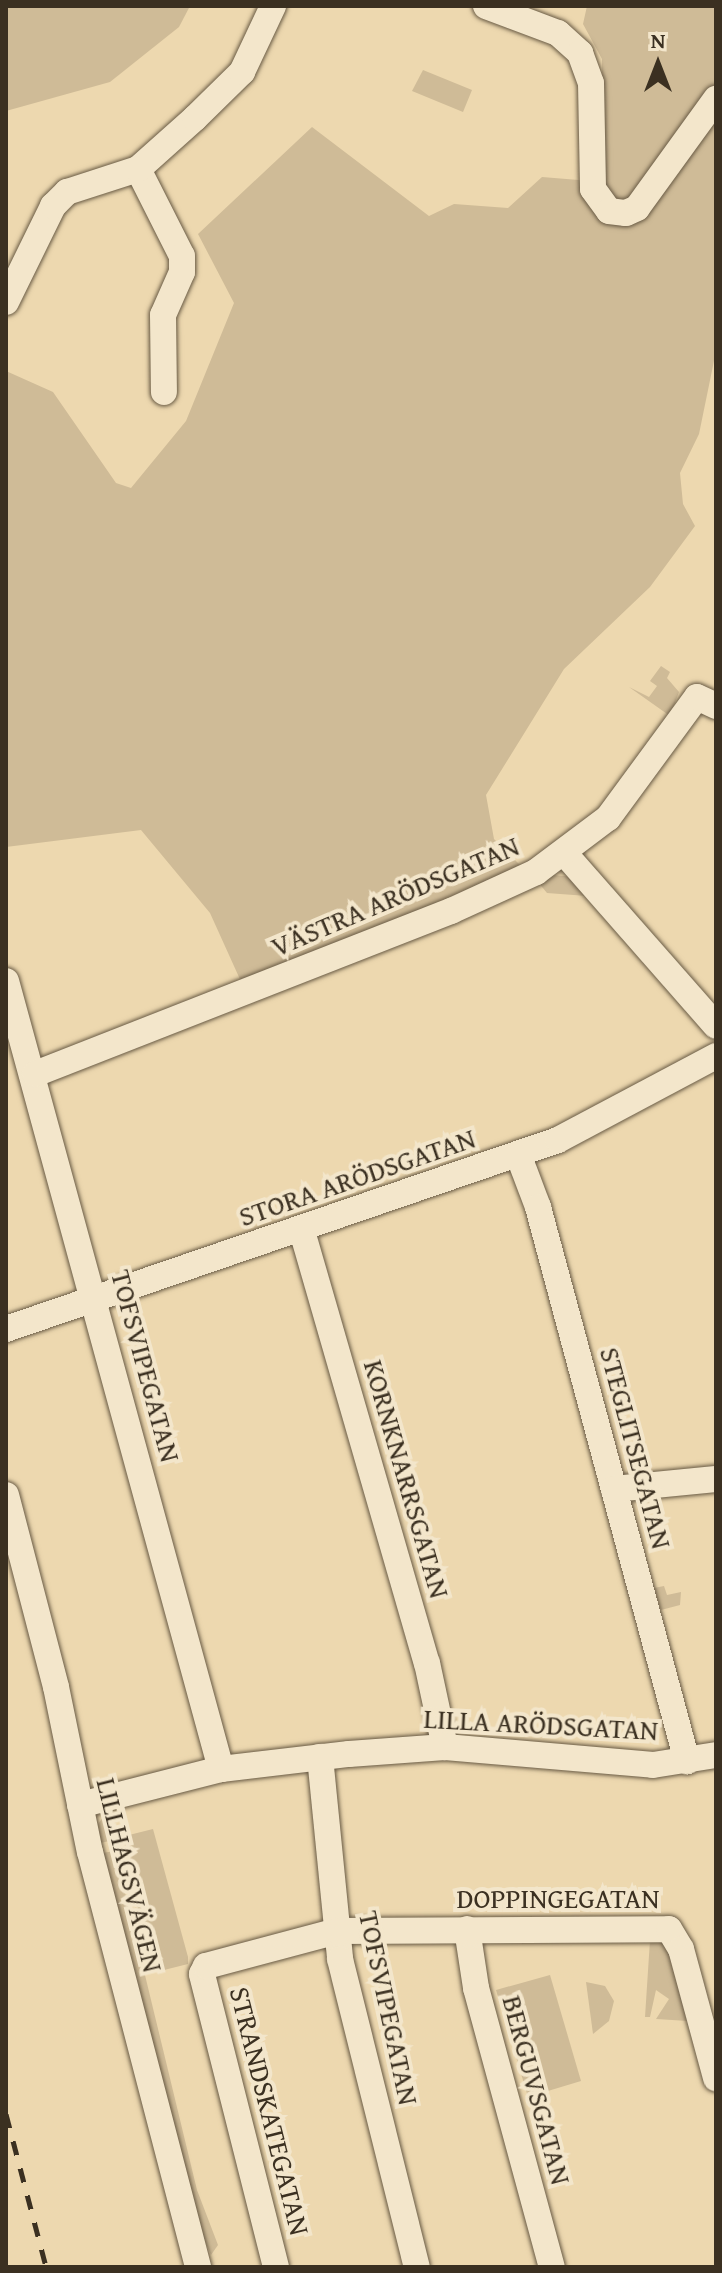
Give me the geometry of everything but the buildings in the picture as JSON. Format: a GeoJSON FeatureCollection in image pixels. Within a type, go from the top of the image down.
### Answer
{"type":"FeatureCollection","features":[{"type":"Feature","properties":{"kind":"street"},"geometry":{"type":"LineString","coordinates":[[6,302],[59,199],[138,169],[242,72],[273,6]]}},
{"type":"Feature","properties":{"kind":"street"},"geometry":{"type":"LineString","coordinates":[[486,6],[558,33],[580,53],[591,83],[593,189],[609,211],[626,213],[637,208],[716,99]]}},
{"type":"Feature","properties":{"kind":"street"},"geometry":{"type":"LineString","coordinates":[[138,169],[182,256],[182,272],[163,315],[164,392]]}},
{"type":"Feature","properties":{"kind":"street","name":"VÄSTRA ARÖDSGATAN"},"geometry":{"type":"LineString","coordinates":[[35,1074],[451,911],[566,855],[639,782],[697,697],[716,706]]}},
{"type":"Feature","properties":{"kind":"street"},"geometry":{"type":"LineString","coordinates":[[566,855],[716,1026]]}},
{"type":"Feature","properties":{"kind":"street","name":"TOFSVIPEGATAN"},"geometry":{"type":"LineString","coordinates":[[6,981],[35,1074],[39,1106],[96,1302],[221,1769]]}},
{"type":"Feature","properties":{"kind":"street","name":"STORA ARÖDSGATAN"},"geometry":{"type":"LineString","coordinates":[[6,1329],[96,1302],[518,1154],[611,1116],[716,1056]]}},
{"type":"Feature","properties":{"kind":"street","name":"STEGLITSEGATAN"},"geometry":{"type":"LineString","coordinates":[[518,1154],[538,1207],[687,1761]]}},
{"type":"Feature","properties":{"kind":"street","name":"KORNKNARRSGATAN"},"geometry":{"type":"LineString","coordinates":[[302,1231],[427,1663],[445,1747]]}},
{"type":"Feature","properties":{"kind":"street"},"geometry":{"type":"LineString","coordinates":[[614,1489],[716,1479]]}},
{"type":"Feature","properties":{"kind":"street","name":"LILLHAGSVÄGEN"},"geometry":{"type":"LineString","coordinates":[[6,1495],[80,1805],[198,2267]]}},
{"type":"Feature","properties":{"kind":"street","name":"LILLA ARÖDSGATAN"},"geometry":{"type":"LineString","coordinates":[[80,1805],[221,1769],[445,1747],[566,1761],[687,1761],[716,1755]]}},
{"type":"Feature","properties":{"kind":"street","name":"TOFSVIPEGATAN"},"geometry":{"type":"LineString","coordinates":[[320,1757],[338,1931],[350,2000],[417,2267]]}},
{"type":"Feature","properties":{"kind":"street","name":"BERGUVSGATAN"},"geometry":{"type":"LineString","coordinates":[[467,1929],[476,1988],[552,2267]]}},
{"type":"Feature","properties":{"kind":"street","name":"DOPPINGEGATAN"},"geometry":{"type":"LineString","coordinates":[[338,1931],[674,1932],[716,2078]]}},
{"type":"Feature","properties":{"kind":"street","name":"STRANDSKATEGATAN"},"geometry":{"type":"LineString","coordinates":[[276,2267],[202,1969],[338,1931]]}},
{"type":"Feature","properties":{"kind":"shaded area"},"geometry":{"type":"Polygon","coordinates":[[[6,6],[190,6],[179,27],[110,82],[6,111],[6,6]]]}},
{"type":"Feature","properties":{"kind":"shaded area"},"geometry":{"type":"Polygon","coordinates":[[[587,6],[716,6],[716,351],[699,434],[680,473],[683,504],[695,526],[650,587],[564,669],[486,795],[494,839],[521,866],[243,986],[210,913],[141,830],[6,847],[6,371],[53,392],[116,483],[131,488],[186,421],[234,303],[198,234],[312,127],[429,216],[454,204],[508,208],[542,177],[603,182],[602,59],[583,24],[587,6]]]}},
{"type":"Feature","properties":{"kind":"shaded area"},"geometry":{"type":"Polygon","coordinates":[[[423,70],[472,90],[463,112],[412,91],[423,70]]]}},
{"type":"Feature","properties":{"kind":"shaded area"},"geometry":{"type":"Polygon","coordinates":[[[661,666],[670,672],[667,678],[679,692],[670,716],[629,687],[649,697],[657,686],[650,681],[661,666]]]}},
{"type":"Feature","properties":{"kind":"shaded area"},"geometry":{"type":"Polygon","coordinates":[[[552,875],[575,877],[587,896],[547,893],[537,881],[552,875]]]}},
{"type":"Feature","properties":{"kind":"shaded area"},"geometry":{"type":"Polygon","coordinates":[[[664,1586],[667,1595],[681,1592],[680,1605],[661,1610],[654,1588],[664,1586]]]}},
{"type":"Feature","properties":{"kind":"shaded area"},"geometry":{"type":"Polygon","coordinates":[[[108,1810],[114,1840],[100,1843],[98,1824],[108,1810]]]}},
{"type":"Feature","properties":{"kind":"shaded area"},"geometry":{"type":"Polygon","coordinates":[[[153,1829],[188,1957],[188,1964],[160,1971],[151,1964],[126,1858],[125,1836],[153,1829]]]}},
{"type":"Feature","properties":{"kind":"shaded area"},"geometry":{"type":"Polygon","coordinates":[[[115,1851],[197,2190],[218,2245],[211,2255],[195,2218],[102,1853],[115,1851]]]}},
{"type":"Feature","properties":{"kind":"shaded area"},"geometry":{"type":"Polygon","coordinates":[[[650,1940],[667,1940],[688,2021],[656,2019],[669,1999],[656,1990],[650,2017],[645,2017],[650,1940]]]}},
{"type":"Feature","properties":{"kind":"shaded area"},"geometry":{"type":"Polygon","coordinates":[[[550,1975],[581,2081],[528,2097],[496,1990],[550,1975]]]}},
{"type":"Feature","properties":{"kind":"shaded area"},"geometry":{"type":"Polygon","coordinates":[[[586,1982],[605,1986],[614,2001],[609,2021],[593,2034],[586,1982]]]}},
{"type":"Feature","properties":{"kind":"railway"},"geometry":{"type":"LineString","coordinates":[[6,2114],[46,2267]]}}]}
